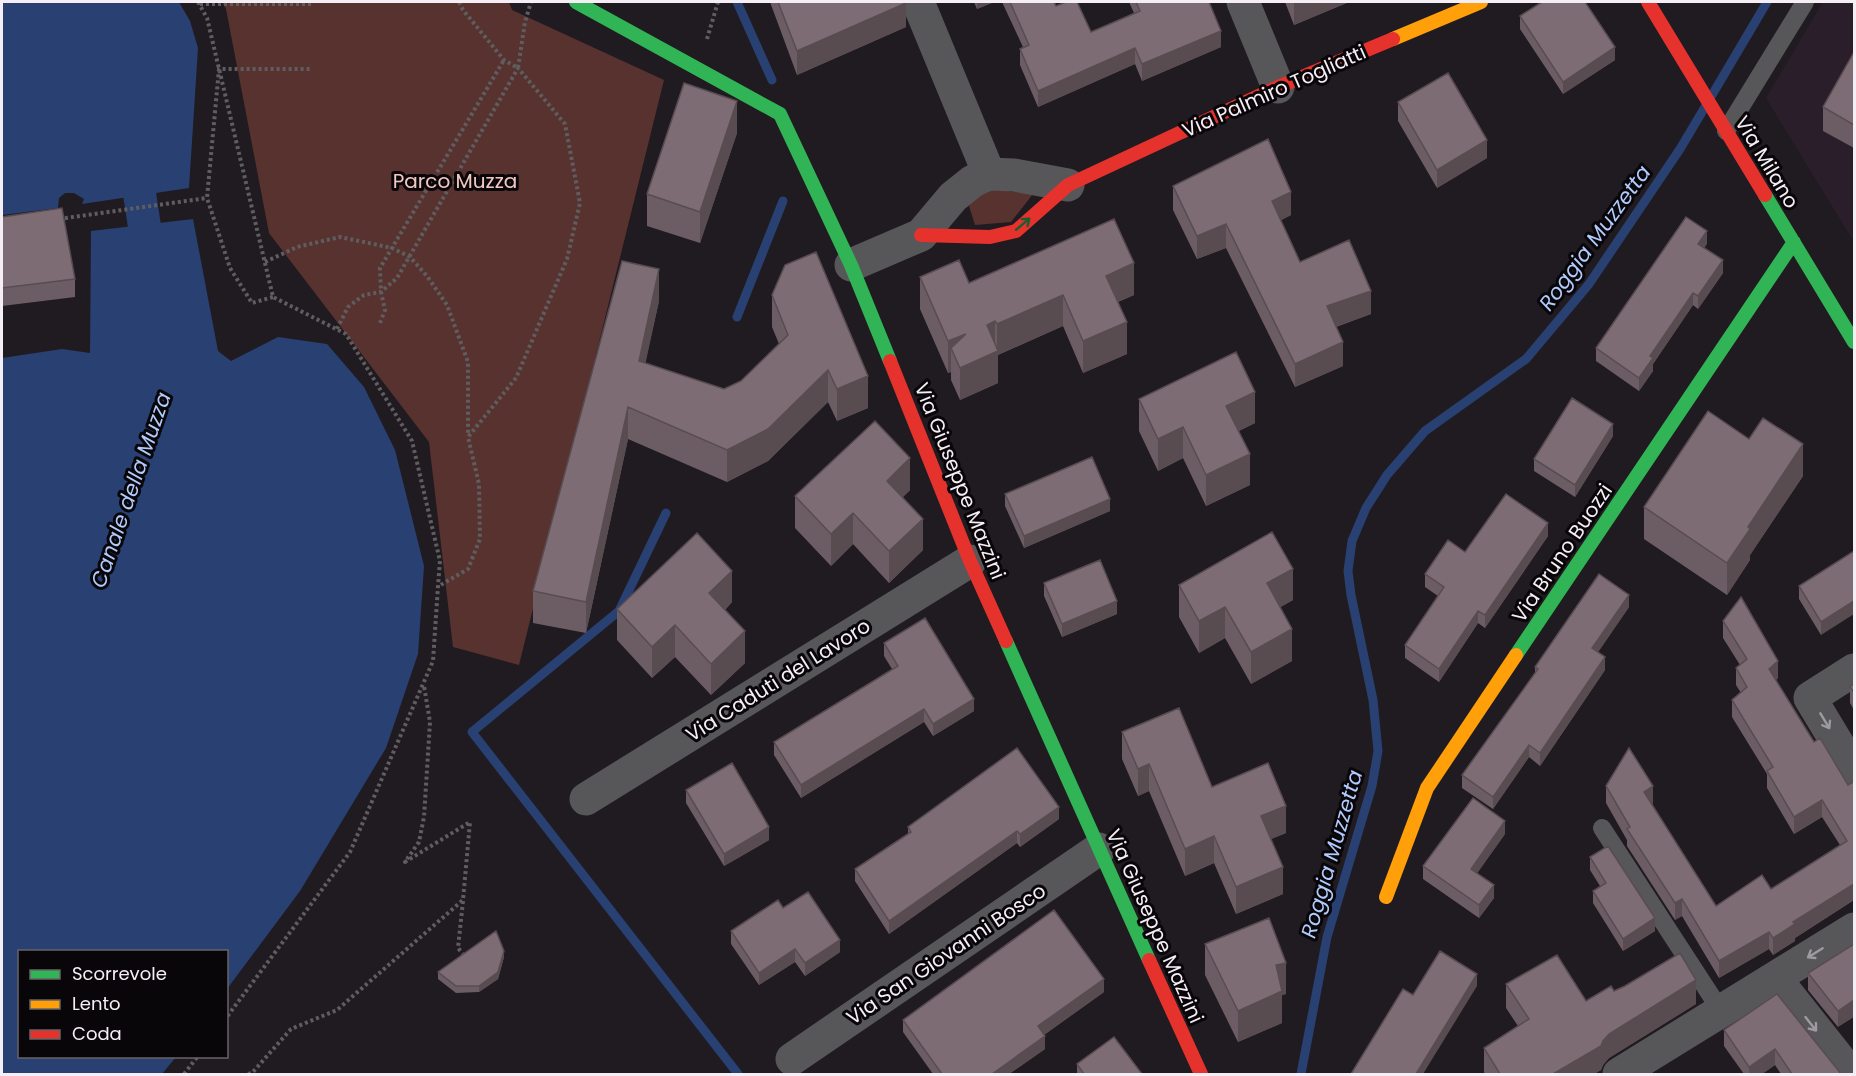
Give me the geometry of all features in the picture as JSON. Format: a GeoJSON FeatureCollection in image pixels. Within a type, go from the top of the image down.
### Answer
{"type":"FeatureCollection","features":[{"type":"Feature","properties":{"kind":"street","name":"Via Giuseppe Mazzini"},"geometry":{"type":"LineString","coordinates":[[576,2],[780,114],[851,265],[970,561],[1201,1074]]}},
{"type":"Feature","properties":{"kind":"street"},"geometry":{"type":"LineString","coordinates":[[918,2],[989,174],[1014,175],[1068,185]]}},
{"type":"Feature","properties":{"kind":"street"},"geometry":{"type":"LineString","coordinates":[[1243,2],[1278,87]]}},
{"type":"Feature","properties":{"kind":"street","name":"Via Palmiro Togliatti"},"geometry":{"type":"LineString","coordinates":[[921,235],[968,238],[990,237],[1016,231],[1068,185],[1278,87],[1481,2]]}},
{"type":"Feature","properties":{"kind":"street","name":"Via Milano"},"geometry":{"type":"LineString","coordinates":[[1648,2],[1854,342]]}},
{"type":"Feature","properties":{"kind":"street","name":"Via Palmiro Togliatti"},"geometry":{"type":"LineString","coordinates":[[851,265],[921,235],[953,197],[973,181],[989,174]]}},
{"type":"Feature","properties":{"kind":"street"},"geometry":{"type":"LineString","coordinates":[[953,197],[954,219],[968,238]]}},
{"type":"Feature","properties":{"kind":"street","name":"Via Bruno Buozzi"},"geometry":{"type":"LineString","coordinates":[[1386,897],[1427,788],[1794,242]]}},
{"type":"Feature","properties":{"kind":"street","name":"Via Caduti del Lavoro"},"geometry":{"type":"LineString","coordinates":[[586,799],[970,561]]}},
{"type":"Feature","properties":{"kind":"street"},"geometry":{"type":"LineString","coordinates":[[1854,670],[1810,698],[1854,771]]}},
{"type":"Feature","properties":{"kind":"street","name":"Via San Giovanni Bosco"},"geometry":{"type":"LineString","coordinates":[[792,1059],[1099,849]]}},
{"type":"Feature","properties":{"kind":"street"},"geometry":{"type":"LineString","coordinates":[[1619,1074],[1854,929]]}},
{"type":"Feature","properties":{"kind":"street"},"geometry":{"type":"LineString","coordinates":[[1775,978],[1851,1074]]}},
{"type":"Feature","properties":{"kind":"lane"},"geometry":{"type":"LineString","coordinates":[[1726,131],[1805,2]]}},
{"type":"Feature","properties":{"kind":"lane"},"geometry":{"type":"LineString","coordinates":[[1602,828],[1721,1011]]}},
{"type":"Feature","properties":{"kind":"path"},"geometry":{"type":"LineString","coordinates":[[459,2],[504,60],[518,68],[565,124],[580,203],[567,259],[516,378],[468,437]]}},
{"type":"Feature","properties":{"kind":"path"},"geometry":{"type":"LineString","coordinates":[[337,329],[348,307],[364,295],[381,292],[398,278],[410,258],[518,68],[525,22],[531,2]]}},
{"type":"Feature","properties":{"kind":"path"},"geometry":{"type":"LineString","coordinates":[[273,297],[207,18],[199,3],[312,4]]}},
{"type":"Feature","properties":{"kind":"path"},"geometry":{"type":"LineString","coordinates":[[380,323],[385,310],[381,292],[380,268],[504,60]]}},
{"type":"Feature","properties":{"kind":"path"},"geometry":{"type":"LineString","coordinates":[[219,69],[310,69]]}},
{"type":"Feature","properties":{"kind":"path"},"geometry":{"type":"LineString","coordinates":[[219,69],[207,198],[230,268],[252,303],[273,297],[346,334],[412,441],[440,561],[433,661],[350,852],[228,1015]]}},
{"type":"Feature","properties":{"kind":"path"},"geometry":{"type":"LineString","coordinates":[[56,219],[207,198]]}},
{"type":"Feature","properties":{"kind":"path"},"geometry":{"type":"LineString","coordinates":[[265,262],[297,246],[340,237],[392,248],[410,258],[428,276],[447,305],[468,362],[468,437],[479,484],[480,539],[468,569],[438,586]]}},
{"type":"Feature","properties":{"kind":"path"},"geometry":{"type":"LineString","coordinates":[[424,684],[430,722],[424,817],[419,842],[405,862],[470,822],[458,948],[463,954]]}},
{"type":"Feature","properties":{"kind":"path"},"geometry":{"type":"LineString","coordinates":[[248,1074],[252,1073],[291,1029],[338,1010],[463,900]]}},
{"type":"Feature","properties":{"kind":"path"},"geometry":{"type":"LineString","coordinates":[[184,1074],[196,1058]]}},
{"type":"Feature","properties":{"kind":"shaded area"},"geometry":{"type":"Polygon","coordinates":[[[1823,2],[1854,2],[1854,242],[1766,98],[1823,2]]]}},
{"type":"Feature","properties":{"kind":"green space","name":"Parco Muzza"},"geometry":{"type":"Polygon","coordinates":[[[222,2],[509,2],[512,10],[664,80],[519,665],[453,647],[429,442],[269,233],[226,9],[222,2]]]}},
{"type":"Feature","properties":{"kind":"green space"},"geometry":{"type":"Polygon","coordinates":[[[981,188],[1033,194],[1011,222],[975,225],[969,206],[981,188]]]}},
{"type":"Feature","properties":{"kind":"water"},"geometry":{"type":"Polygon","coordinates":[[[2,2],[179,2],[190,21],[198,48],[189,188],[82,204],[84,199],[74,193],[65,193],[59,198],[58,208],[2,215],[2,2]]]}},
{"type":"Feature","properties":{"kind":"water"},"geometry":{"type":"Polygon","coordinates":[[[193,219],[218,351],[231,361],[278,337],[327,344],[364,387],[395,450],[424,566],[418,654],[386,748],[300,891],[228,988],[228,950],[18,950],[18,1058],[175,1058],[162,1074],[2,1074],[2,358],[62,349],[90,353],[91,231],[193,219]]]}},
{"type":"Feature","properties":{"kind":"building"},"geometry":{"type":"Polygon","coordinates":[[[778,2],[905,2],[906,3],[797,51],[778,2]]]}},
{"type":"Feature","properties":{"kind":"building"},"geometry":{"type":"Polygon","coordinates":[[[1010,2],[1054,2],[1056,6],[1066,2],[1077,2],[1091,32],[1140,11],[1136,2],[1209,2],[1221,31],[1142,64],[1135,48],[1038,91],[1020,49],[1029,45],[1010,2]]]}},
{"type":"Feature","properties":{"kind":"building"},"geometry":{"type":"Polygon","coordinates":[[[1542,2],[1585,2],[1615,47],[1563,82],[1520,16],[1542,2]]]}},
{"type":"Feature","properties":{"kind":"building"},"geometry":{"type":"Polygon","coordinates":[[[1854,52],[1854,125],[1823,107],[1854,52]]]}},
{"type":"Feature","properties":{"kind":"building"},"geometry":{"type":"Polygon","coordinates":[[[1448,73],[1487,140],[1437,170],[1398,102],[1448,73]]]}},
{"type":"Feature","properties":{"kind":"building"},"geometry":{"type":"Polygon","coordinates":[[[684,83],[737,101],[700,212],[647,194],[684,83]]]}},
{"type":"Feature","properties":{"kind":"building"},"geometry":{"type":"Polygon","coordinates":[[[1268,139],[1291,192],[1272,201],[1300,262],[1349,240],[1371,291],[1327,306],[1343,342],[1295,364],[1226,224],[1197,236],[1173,186],[1268,139]]]}},
{"type":"Feature","properties":{"kind":"building"},"geometry":{"type":"Polygon","coordinates":[[[62,208],[75,279],[2,288],[2,217],[62,208]]]}},
{"type":"Feature","properties":{"kind":"building"},"geometry":{"type":"Polygon","coordinates":[[[1686,217],[1707,231],[1698,244],[1723,260],[1698,296],[1693,293],[1650,356],[1653,358],[1639,378],[1596,348],[1686,217]]]}},
{"type":"Feature","properties":{"kind":"building"},"geometry":{"type":"Polygon","coordinates":[[[1114,219],[1134,263],[1106,276],[1127,322],[1083,341],[1063,295],[997,324],[995,321],[987,325],[998,351],[960,368],[951,348],[966,334],[948,341],[920,277],[959,260],[969,283],[1114,219]]]}},
{"type":"Feature","properties":{"kind":"building"},"geometry":{"type":"Polygon","coordinates":[[[816,252],[868,376],[837,389],[828,370],[768,429],[727,450],[628,407],[586,602],[533,591],[622,261],[659,269],[639,361],[724,389],[741,381],[788,335],[772,295],[785,265],[816,252]]]}},
{"type":"Feature","properties":{"kind":"building"},"geometry":{"type":"Polygon","coordinates":[[[1236,352],[1255,392],[1226,406],[1250,454],[1206,475],[1183,427],[1158,439],[1139,399],[1236,352]]]}},
{"type":"Feature","properties":{"kind":"building"},"geometry":{"type":"Polygon","coordinates":[[[1572,398],[1613,424],[1575,485],[1534,459],[1572,398]]]}},
{"type":"Feature","properties":{"kind":"building"},"geometry":{"type":"Polygon","coordinates":[[[1708,411],[1749,439],[1763,418],[1803,444],[1727,563],[1644,507],[1708,411]]]}},
{"type":"Feature","properties":{"kind":"building"},"geometry":{"type":"Polygon","coordinates":[[[875,421],[910,458],[887,481],[923,519],[889,551],[853,513],[831,534],[795,496],[875,421]]]}},
{"type":"Feature","properties":{"kind":"building"},"geometry":{"type":"Polygon","coordinates":[[[1092,457],[1110,499],[1024,536],[1005,494],[1092,457]]]}},
{"type":"Feature","properties":{"kind":"building"},"geometry":{"type":"Polygon","coordinates":[[[1506,494],[1548,523],[1485,615],[1478,611],[1439,669],[1405,645],[1444,587],[1425,574],[1448,540],[1465,552],[1506,494]]]}},
{"type":"Feature","properties":{"kind":"building"},"geometry":{"type":"Polygon","coordinates":[[[1272,532],[1293,569],[1267,583],[1292,629],[1251,652],[1225,607],[1199,621],[1179,585],[1272,532]]]}},
{"type":"Feature","properties":{"kind":"building"},"geometry":{"type":"Polygon","coordinates":[[[697,533],[732,571],[709,593],[745,631],[711,664],[675,625],[652,647],[617,609],[697,533]]]}},
{"type":"Feature","properties":{"kind":"building"},"geometry":{"type":"Polygon","coordinates":[[[1854,551],[1854,601],[1821,622],[1799,586],[1854,551]]]}},
{"type":"Feature","properties":{"kind":"building"},"geometry":{"type":"Polygon","coordinates":[[[1100,560],[1117,601],[1062,624],[1044,583],[1100,560]]]}},
{"type":"Feature","properties":{"kind":"building"},"geometry":{"type":"Polygon","coordinates":[[[1599,574],[1629,595],[1592,648],[1605,657],[1540,753],[1529,745],[1493,797],[1462,775],[1538,669],[1535,667],[1599,574]]]}},
{"type":"Feature","properties":{"kind":"building"},"geometry":{"type":"Polygon","coordinates":[[[1741,597],[1778,661],[1769,669],[1814,742],[1820,738],[1848,785],[1853,782],[1854,784],[1854,884],[1793,922],[1795,924],[1773,938],[1769,932],[1719,961],[1682,899],[1675,903],[1627,829],[1630,827],[1606,786],[1629,748],[1653,786],[1644,792],[1716,906],[1762,875],[1771,889],[1847,841],[1822,800],[1794,817],[1767,771],[1773,767],[1732,700],[1747,687],[1736,668],[1747,659],[1723,621],[1741,597]]]}},
{"type":"Feature","properties":{"kind":"building"},"geometry":{"type":"Polygon","coordinates":[[[925,618],[974,699],[933,724],[924,709],[801,785],[774,742],[898,666],[884,643],[925,618]]]}},
{"type":"Feature","properties":{"kind":"building"},"geometry":{"type":"Polygon","coordinates":[[[1179,708],[1212,787],[1268,763],[1286,806],[1261,816],[1283,867],[1236,887],[1214,836],[1185,849],[1149,764],[1138,769],[1122,732],[1179,708]]]}},
{"type":"Feature","properties":{"kind":"building"},"geometry":{"type":"Polygon","coordinates":[[[1017,748],[1059,807],[1020,834],[1017,831],[889,921],[855,869],[911,832],[908,827],[1017,748]]]}},
{"type":"Feature","properties":{"kind":"building"},"geometry":{"type":"Polygon","coordinates":[[[732,763],[769,827],[724,854],[686,790],[732,763]]]}},
{"type":"Feature","properties":{"kind":"building"},"geometry":{"type":"Polygon","coordinates":[[[1473,798],[1505,821],[1471,869],[1494,885],[1479,905],[1423,866],[1473,798]]]}},
{"type":"Feature","properties":{"kind":"building"},"geometry":{"type":"Polygon","coordinates":[[[1608,846],[1655,918],[1623,939],[1593,891],[1606,883],[1590,857],[1608,846]]]}},
{"type":"Feature","properties":{"kind":"building"},"geometry":{"type":"Polygon","coordinates":[[[808,892],[840,940],[805,963],[795,949],[759,973],[731,931],[778,900],[783,908],[808,892]]]}},
{"type":"Feature","properties":{"kind":"building"},"geometry":{"type":"Polygon","coordinates":[[[1054,910],[1104,979],[1038,1026],[1045,1036],[992,1074],[942,1074],[903,1020],[1054,910]]]}},
{"type":"Feature","properties":{"kind":"building"},"geometry":{"type":"Polygon","coordinates":[[[1269,918],[1286,963],[1276,965],[1282,991],[1238,1011],[1205,944],[1269,918]]]}},
{"type":"Feature","properties":{"kind":"building"},"geometry":{"type":"Polygon","coordinates":[[[496,931],[504,951],[498,972],[479,986],[456,986],[438,972],[496,931]]]}},
{"type":"Feature","properties":{"kind":"building"},"geometry":{"type":"Polygon","coordinates":[[[1854,944],[1854,1000],[1838,1011],[1808,973],[1854,944]]]}},
{"type":"Feature","properties":{"kind":"building"},"geometry":{"type":"Polygon","coordinates":[[[1440,951],[1477,974],[1416,1074],[1351,1074],[1403,989],[1413,995],[1440,951]]]}},
{"type":"Feature","properties":{"kind":"building"},"geometry":{"type":"Polygon","coordinates":[[[1680,953],[1696,980],[1609,1034],[1601,1046],[1553,1074],[1500,1074],[1484,1048],[1529,1019],[1506,984],[1557,955],[1586,1001],[1611,986],[1614,991],[1625,986],[1680,953]]]}},
{"type":"Feature","properties":{"kind":"building"},"geometry":{"type":"Polygon","coordinates":[[[1777,994],[1841,1074],[1792,1074],[1775,1049],[1749,1067],[1724,1030],[1777,994]]]}},
{"type":"Feature","properties":{"kind":"building"},"geometry":{"type":"Polygon","coordinates":[[[1114,1037],[1142,1074],[1084,1074],[1077,1064],[1114,1037]]]}},
{"type":"Feature","properties":{"kind":"waterway"},"geometry":{"type":"LineString","coordinates":[[737,2],[772,80]]}},
{"type":"Feature","properties":{"kind":"waterway","name":"Roggia Muzzetta"},"geometry":{"type":"LineString","coordinates":[[1712,95],[1767,2]]}},
{"type":"Feature","properties":{"kind":"waterway","name":"Roggia Muzzetta"},"geometry":{"type":"LineString","coordinates":[[1301,1074],[1327,937],[1372,786],[1378,751],[1373,700],[1348,571],[1352,541],[1366,508],[1387,475],[1425,431],[1526,359],[1589,284],[1680,149],[1705,107]]}},
{"type":"Feature","properties":{"kind":"waterway","name":"Canale della Muzza"},"geometry":{"type":"LineString","coordinates":[[133,151],[151,269]]}},
{"type":"Feature","properties":{"kind":"waterway"},"geometry":{"type":"LineString","coordinates":[[737,317],[783,201]]}},
{"type":"Feature","properties":{"kind":"waterway"},"geometry":{"type":"LineString","coordinates":[[666,513],[619,611],[472,732],[738,1074]]}},
{"type":"Feature","properties":{"kind":"traffic: fast"},"geometry":{"type":"LineString","coordinates":[[576,2],[780,114],[851,265],[890,361]]}},
{"type":"Feature","properties":{"kind":"traffic: fast"},"geometry":{"type":"LineString","coordinates":[[1765,195],[1854,342]]}},
{"type":"Feature","properties":{"kind":"traffic: fast"},"geometry":{"type":"LineString","coordinates":[[1516,655],[1794,242]]}},
{"type":"Feature","properties":{"kind":"traffic: fast"},"geometry":{"type":"LineString","coordinates":[[1006,641],[1149,960]]}},
{"type":"Feature","properties":{"kind":"traffic: slow"},"geometry":{"type":"LineString","coordinates":[[1393,39],[1481,2]]}},
{"type":"Feature","properties":{"kind":"traffic: slow"},"geometry":{"type":"LineString","coordinates":[[1386,897],[1427,788],[1516,655]]}},
{"type":"Feature","properties":{"kind":"traffic: jam"},"geometry":{"type":"LineString","coordinates":[[1648,2],[1765,195]]}},
{"type":"Feature","properties":{"kind":"traffic: jam"},"geometry":{"type":"LineString","coordinates":[[921,235],[990,237],[1016,231],[1068,185],[1278,87],[1393,39]]}},
{"type":"Feature","properties":{"kind":"traffic: jam"},"geometry":{"type":"LineString","coordinates":[[890,361],[970,561],[1006,641]]}},
{"type":"Feature","properties":{"kind":"traffic: jam"},"geometry":{"type":"LineString","coordinates":[[1149,960],[1201,1074]]}}]}
